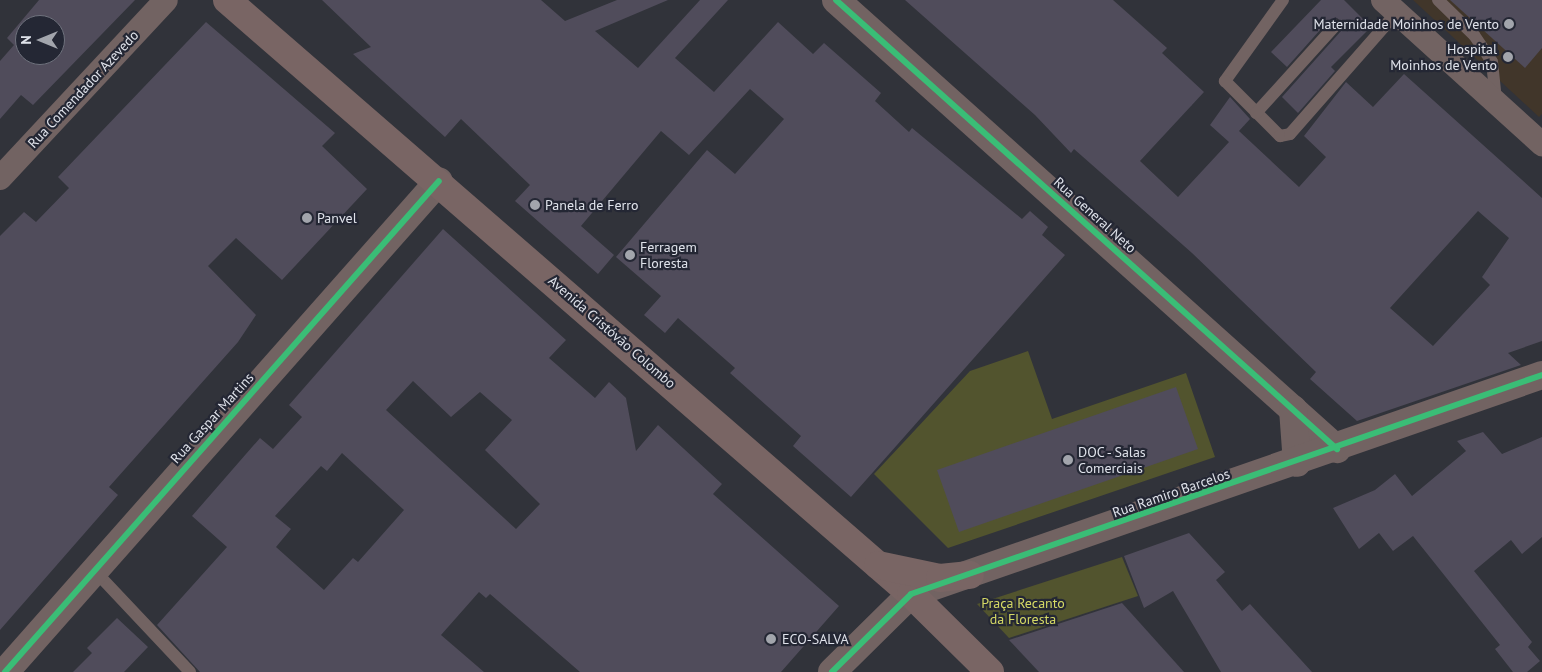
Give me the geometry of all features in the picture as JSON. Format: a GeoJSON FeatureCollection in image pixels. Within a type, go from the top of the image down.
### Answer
{"type":"FeatureCollection","features":[{"type":"Feature","properties":{"kind":"main road","name":"Avenida Cristóvão Colombo"},"geometry":{"type":"LineString","coordinates":[[226,0],[440,181],[911,594],[990,672]]}},
{"type":"Feature","properties":{"kind":"main road"},"geometry":{"type":"LineString","coordinates":[[876,564],[940,578],[970,575]]}},
{"type":"Feature","properties":{"kind":"street","name":"Rua Comendador Azevedo"},"geometry":{"type":"LineString","coordinates":[[0,178],[166,0]]}},
{"type":"Feature","properties":{"kind":"street","name":"Rua General Neto"},"geometry":{"type":"LineString","coordinates":[[836,0],[1337,449]]}},
{"type":"Feature","properties":{"kind":"street"},"geometry":{"type":"LineString","coordinates":[[1390,6],[1542,144]]}},
{"type":"Feature","properties":{"kind":"street","name":"Rua Gaspar Martins"},"geometry":{"type":"LineString","coordinates":[[5,672],[440,181]]}},
{"type":"Feature","properties":{"kind":"street","name":"Rua Ramiro Barcelos"},"geometry":{"type":"LineString","coordinates":[[832,672],[911,594],[1297,463],[1542,375]]}},
{"type":"Feature","properties":{"kind":"street"},"geometry":{"type":"LineString","coordinates":[[1293,410],[1297,463]]}},
{"type":"Feature","properties":{"kind":"lane"},"geometry":{"type":"LineString","coordinates":[[1283,0],[1226,72],[1228,87],[1280,136],[1290,134],[1390,6]]}},
{"type":"Feature","properties":{"kind":"lane"},"geometry":{"type":"LineString","coordinates":[[1438,0],[1474,35],[1492,62],[1497,103]]}},
{"type":"Feature","properties":{"kind":"lane"},"geometry":{"type":"LineString","coordinates":[[1256,113],[1335,26]]}},
{"type":"Feature","properties":{"kind":"lane"},"geometry":{"type":"LineString","coordinates":[[94,570],[190,672]]}},
{"type":"Feature","properties":{"kind":"shaded area","name":"Hospital Moinhos de Vento"},"geometry":{"type":"Polygon","coordinates":[[[1413,0],[1542,0],[1542,114],[1539,117],[1413,0]]]}},
{"type":"Feature","properties":{"kind":"green space"},"geometry":{"type":"Polygon","coordinates":[[[1028,351],[1052,419],[1186,373],[1215,457],[948,548],[874,474],[970,371],[1028,351]]]}},
{"type":"Feature","properties":{"kind":"green space","name":"Praça Recanto da Floresta"},"geometry":{"type":"Polygon","coordinates":[[[1122,557],[1138,596],[1009,638],[977,604],[1122,557]]]}},
{"type":"Feature","properties":{"kind":"building"},"geometry":{"type":"Polygon","coordinates":[[[39,0],[135,0],[33,105],[21,95],[0,119],[0,61],[14,45],[7,38],[15,28],[15,65],[65,65],[65,15],[26,15],[39,0]]]}},
{"type":"Feature","properties":{"kind":"building"},"geometry":{"type":"Polygon","coordinates":[[[322,0],[541,0],[565,21],[617,0],[668,0],[595,31],[638,68],[700,0],[728,0],[675,58],[714,92],[778,22],[813,54],[824,43],[881,93],[875,101],[909,132],[912,128],[1022,219],[1030,211],[1048,227],[1042,235],[1065,255],[851,497],[793,446],[801,436],[730,373],[735,368],[678,318],[665,333],[644,315],[661,296],[616,257],[707,150],[735,174],[784,119],[750,89],[689,155],[661,131],[581,226],[614,255],[598,274],[515,201],[530,185],[461,119],[445,137],[353,54],[371,47],[322,0]]]}},
{"type":"Feature","properties":{"kind":"building"},"geometry":{"type":"Polygon","coordinates":[[[905,0],[1113,0],[1167,48],[1162,53],[1204,92],[1140,161],[1178,197],[1229,142],[1210,125],[1230,97],[1250,119],[1239,131],[1299,187],[1326,157],[1304,136],[1346,82],[1373,107],[1404,74],[1542,198],[1542,341],[1508,353],[1521,365],[1357,421],[1310,379],[1316,372],[1192,253],[1074,149],[1071,153],[1035,115],[905,0]],[[1478,211],[1390,308],[1433,346],[1490,285],[1482,277],[1509,238],[1478,211]]]}},
{"type":"Feature","properties":{"kind":"building"},"geometry":{"type":"Polygon","coordinates":[[[1321,0],[1344,0],[1371,27],[1331,67],[1335,71],[1298,113],[1282,97],[1341,31],[1343,23],[1337,18],[1329,20],[1287,67],[1271,52],[1321,0]]]}},
{"type":"Feature","properties":{"kind":"building","name":"Maternidade Moinhos de Vento"},"geometry":{"type":"Polygon","coordinates":[[[1450,0],[1542,0],[1542,48],[1525,68],[1450,0]]]}},
{"type":"Feature","properties":{"kind":"building"},"geometry":{"type":"Polygon","coordinates":[[[206,22],[335,133],[322,146],[367,189],[282,280],[236,238],[208,266],[256,315],[238,342],[109,487],[118,495],[0,630],[0,236],[24,212],[36,222],[69,188],[58,177],[206,22]]]}},
{"type":"Feature","properties":{"kind":"building"},"geometry":{"type":"Polygon","coordinates":[[[443,229],[566,340],[549,358],[595,398],[609,382],[626,398],[636,451],[658,425],[722,484],[713,494],[839,606],[781,672],[580,672],[490,594],[486,598],[479,592],[441,635],[484,672],[200,672],[157,625],[227,547],[192,516],[260,438],[273,449],[302,417],[289,405],[443,229]],[[413,381],[386,410],[516,529],[540,504],[485,450],[512,420],[480,392],[451,417],[413,381]],[[342,453],[327,471],[321,466],[275,516],[291,529],[276,547],[324,590],[353,558],[358,562],[404,510],[342,453]]]}},
{"type":"Feature","properties":{"kind":"building","name":"DOC - Salas Comerciais"},"geometry":{"type":"Polygon","coordinates":[[[1176,387],[1198,449],[959,532],[937,470],[1176,387]]]}},
{"type":"Feature","properties":{"kind":"building"},"geometry":{"type":"Polygon","coordinates":[[[1483,432],[1502,454],[1542,437],[1542,537],[1522,554],[1511,540],[1474,571],[1532,642],[1528,647],[1540,661],[1527,672],[1513,672],[1495,649],[1500,645],[1413,536],[1393,551],[1379,533],[1359,549],[1333,508],[1375,490],[1395,474],[1412,496],[1466,451],[1457,441],[1483,432]]]}},
{"type":"Feature","properties":{"kind":"building"},"geometry":{"type":"Polygon","coordinates":[[[1189,533],[1225,572],[1216,580],[1242,611],[1250,604],[1312,672],[1221,672],[1173,591],[1144,608],[1124,556],[1189,533]]]}},
{"type":"Feature","properties":{"kind":"building"},"geometry":{"type":"Polygon","coordinates":[[[1122,603],[1184,672],[1039,672],[1009,640],[1122,603]]]}},
{"type":"Feature","properties":{"kind":"building"},"geometry":{"type":"Polygon","coordinates":[[[117,618],[148,647],[124,672],[73,672],[92,653],[87,648],[117,618]]]}},
{"type":"Feature","properties":{"kind":"cycle path"},"geometry":{"type":"LineString","coordinates":[[836,0],[1337,449]]}},
{"type":"Feature","properties":{"kind":"cycle path"},"geometry":{"type":"LineString","coordinates":[[5,672],[439,181]]}},
{"type":"Feature","properties":{"kind":"cycle path"},"geometry":{"type":"LineString","coordinates":[[832,672],[911,594],[1542,375]]}},
{"type":"Feature","properties":{"kind":"place","name":"Maternidade Moinhos de Vento"},"geometry":{"type":"Point","coordinates":[1509,24]}},
{"type":"Feature","properties":{"kind":"place","name":"Hospital Moinhos de Vento"},"geometry":{"type":"Point","coordinates":[1508,57]}},
{"type":"Feature","properties":{"kind":"place","name":"Panela de Ferro"},"geometry":{"type":"Point","coordinates":[535,205]}},
{"type":"Feature","properties":{"kind":"place","name":"Panvel"},"geometry":{"type":"Point","coordinates":[307,218]}},
{"type":"Feature","properties":{"kind":"place","name":"Ferragem Floresta"},"geometry":{"type":"Point","coordinates":[630,255]}},
{"type":"Feature","properties":{"kind":"place","name":"DOC - Salas Comerciais"},"geometry":{"type":"Point","coordinates":[1068,460]}},
{"type":"Feature","properties":{"kind":"place","name":"ECO-SALVA"},"geometry":{"type":"Point","coordinates":[771,639]}}]}
